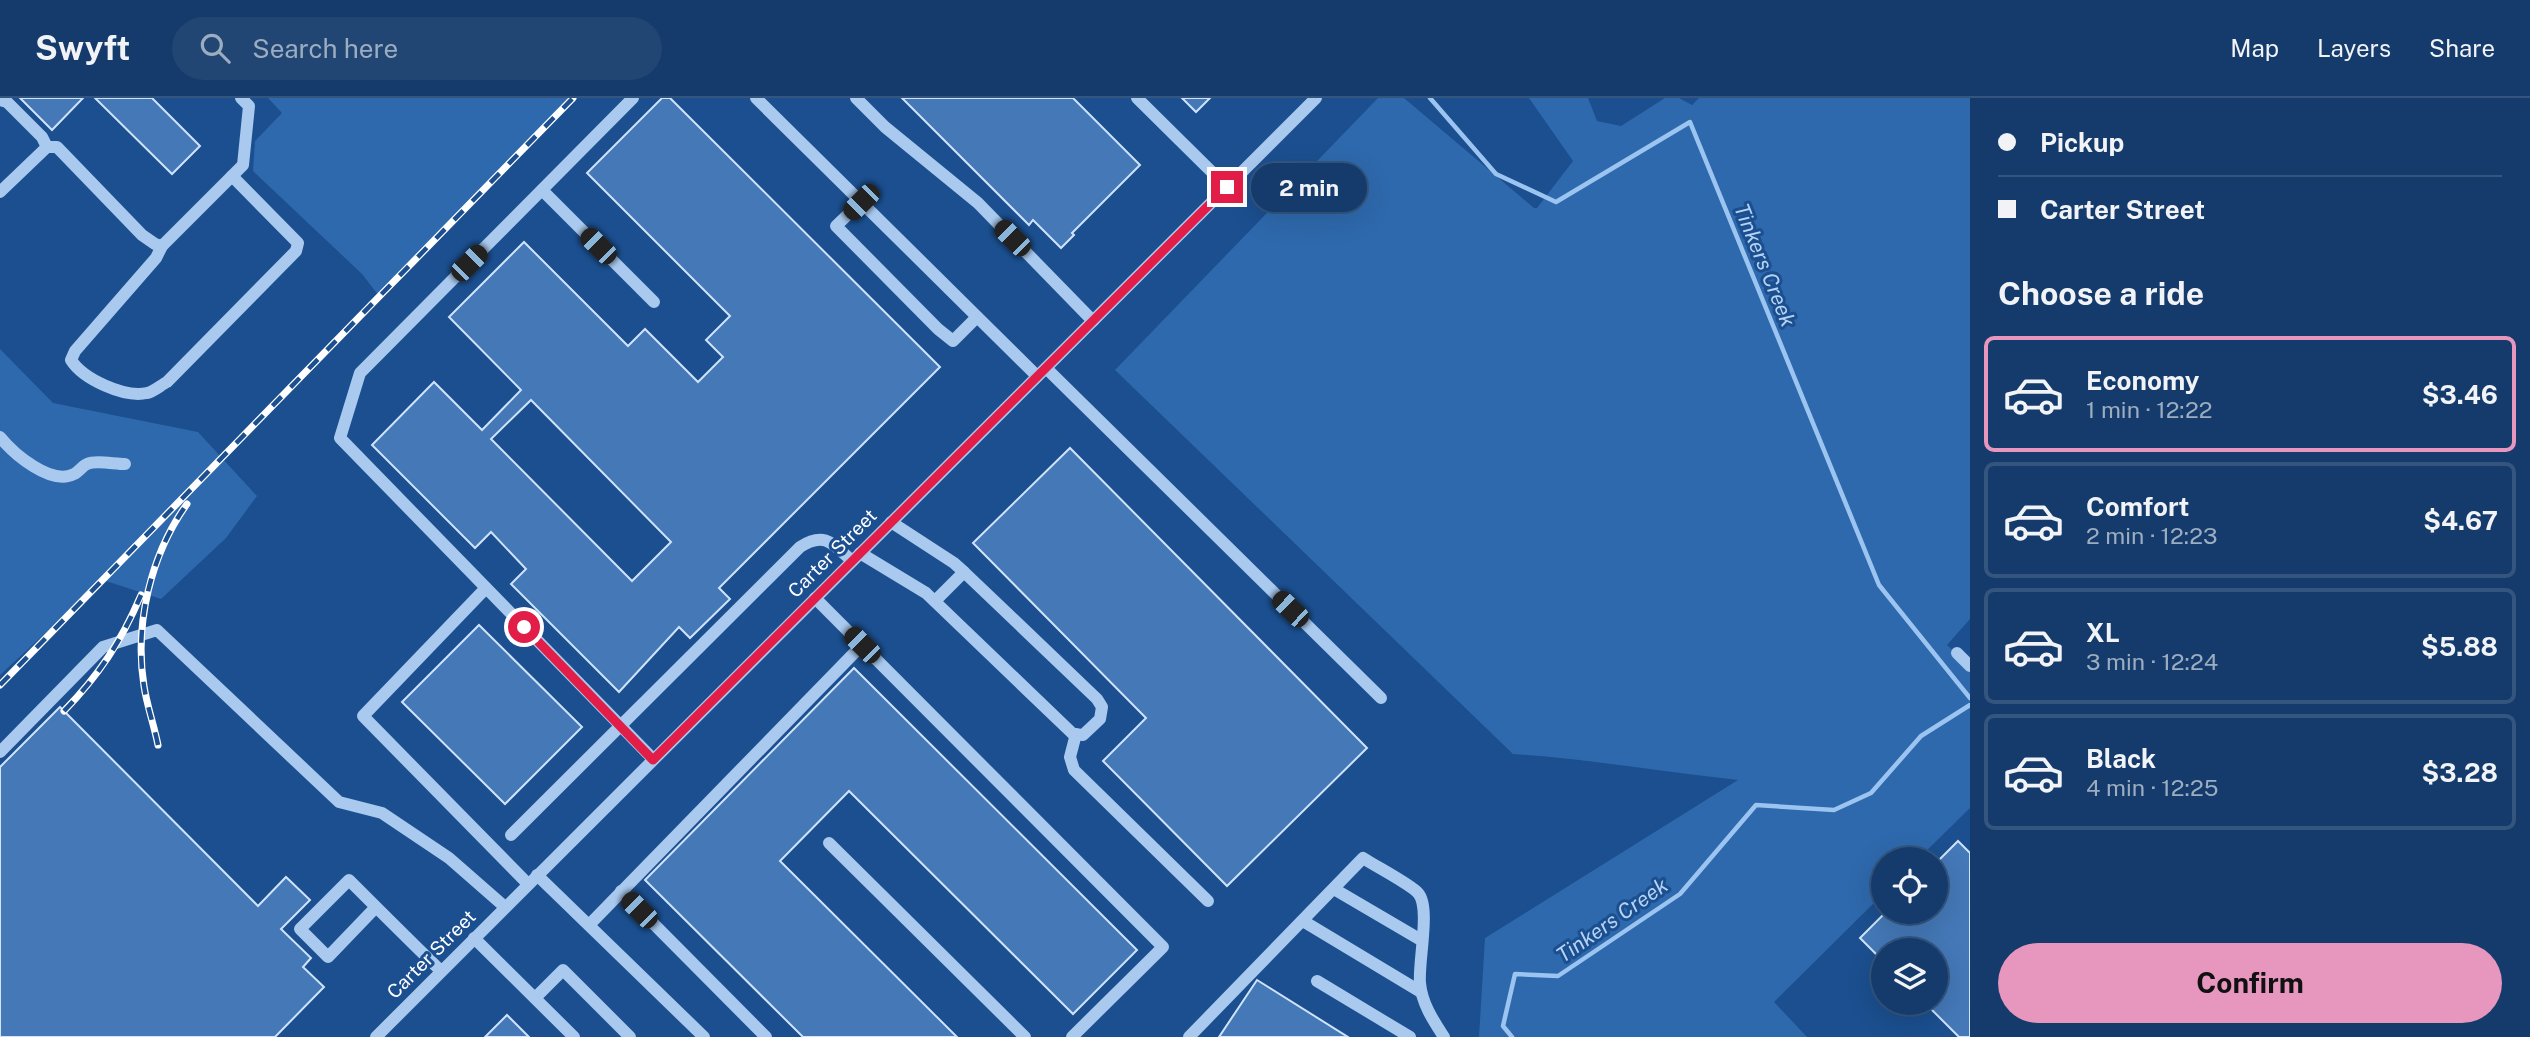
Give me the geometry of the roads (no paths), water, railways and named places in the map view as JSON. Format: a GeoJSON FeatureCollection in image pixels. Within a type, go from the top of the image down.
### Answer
{"type":"FeatureCollection","features":[{"type":"Feature","properties":{"kind":"street"},"geometry":{"type":"LineString","coordinates":[[232,176],[298,243],[296,251],[167,382],[147,393],[118,391],[93,381],[75,368],[71,360],[75,351],[156,258],[162,246],[232,176],[243,165],[249,106],[242,98]]}},
{"type":"Feature","properties":{"kind":"street"},"geometry":{"type":"LineString","coordinates":[[633,98],[360,373],[340,438],[653,760]]}},
{"type":"Feature","properties":{"kind":"street"},"geometry":{"type":"LineString","coordinates":[[756,98],[977,317],[1042,372],[1381,698]]}},
{"type":"Feature","properties":{"kind":"street"},"geometry":{"type":"LineString","coordinates":[[856,98],[884,127],[978,203],[1093,321]]}},
{"type":"Feature","properties":{"kind":"street"},"geometry":{"type":"LineString","coordinates":[[1137,98],[1227,187]]}},
{"type":"Feature","properties":{"kind":"street","name":"Carter Street"},"geometry":{"type":"LineString","coordinates":[[376,1037],[1316,98]]}},
{"type":"Feature","properties":{"kind":"street"},"geometry":{"type":"LineString","coordinates":[[0,100],[7,102],[42,137],[47,147]]}},
{"type":"Feature","properties":{"kind":"street"},"geometry":{"type":"LineString","coordinates":[[0,192],[47,147],[57,147],[142,235],[162,246]]}},
{"type":"Feature","properties":{"kind":"street"},"geometry":{"type":"LineString","coordinates":[[542,190],[654,302]]}},
{"type":"Feature","properties":{"kind":"street"},"geometry":{"type":"LineString","coordinates":[[861,202],[836,226],[938,329],[953,341],[977,317]]}},
{"type":"Feature","properties":{"kind":"street"},"geometry":{"type":"LineString","coordinates":[[0,437],[31,464],[57,476],[72,475],[88,463],[125,464]]}},
{"type":"Feature","properties":{"kind":"street"},"geometry":{"type":"LineString","coordinates":[[511,835],[811,539],[822,539],[833,544],[926,593],[1065,728],[1083,735],[1100,719],[1102,707],[964,572],[891,522]]}},
{"type":"Feature","properties":{"kind":"street"},"geometry":{"type":"LineString","coordinates":[[935,601],[964,572]]}},
{"type":"Feature","properties":{"kind":"street"},"geometry":{"type":"LineString","coordinates":[[486,588],[363,716],[533,879],[589,925],[705,1037]]}},
{"type":"Feature","properties":{"kind":"street"},"geometry":{"type":"LineString","coordinates":[[815,598],[1163,947],[1073,1037]]}},
{"type":"Feature","properties":{"kind":"street"},"geometry":{"type":"LineString","coordinates":[[0,752],[103,647],[157,630],[339,802],[382,813],[449,858],[505,907]]}},
{"type":"Feature","properties":{"kind":"street"},"geometry":{"type":"LineString","coordinates":[[589,925],[862,645]]}},
{"type":"Feature","properties":{"kind":"street"},"geometry":{"type":"LineString","coordinates":[[1957,653],[1970,666]]}},
{"type":"Feature","properties":{"kind":"street"},"geometry":{"type":"LineString","coordinates":[[1076,734],[1070,757],[1074,769],[1208,901]]}},
{"type":"Feature","properties":{"kind":"street"},"geometry":{"type":"LineString","coordinates":[[829,843],[1025,1037]]}},
{"type":"Feature","properties":{"kind":"street"},"geometry":{"type":"LineString","coordinates":[[1189,1037],[1363,859],[1419,893],[1424,909],[1419,960],[1421,992],[1428,1013],[1444,1037]]}},
{"type":"Feature","properties":{"kind":"street"},"geometry":{"type":"LineString","coordinates":[[376,907],[328,957],[300,929],[349,880],[441,971]]}},
{"type":"Feature","properties":{"kind":"street"},"geometry":{"type":"LineString","coordinates":[[1334,889],[1421,940]]}},
{"type":"Feature","properties":{"kind":"street"},"geometry":{"type":"LineString","coordinates":[[621,891],[766,1037]]}},
{"type":"Feature","properties":{"kind":"street"},"geometry":{"type":"LineString","coordinates":[[1303,921],[1421,992]]}},
{"type":"Feature","properties":{"kind":"street"},"geometry":{"type":"LineString","coordinates":[[474,938],[574,1037]]}},
{"type":"Feature","properties":{"kind":"street"},"geometry":{"type":"LineString","coordinates":[[535,999],[563,971],[630,1037]]}},
{"type":"Feature","properties":{"kind":"street"},"geometry":{"type":"LineString","coordinates":[[1317,981],[1410,1037]]}},
{"type":"Feature","properties":{"kind":"waterway","name":"Tinkers Creek"},"geometry":{"type":"LineString","coordinates":[[1430,98],[1496,174],[1556,202],[1690,122],[1879,585],[1970,698]]}},
{"type":"Feature","properties":{"kind":"waterway","name":"Tinkers Creek"},"geometry":{"type":"LineString","coordinates":[[1512,1037],[1503,1026],[1515,974],[1558,976],[1680,894],[1756,805],[1834,810],[1871,793],[1921,736],[1970,705]]}},
{"type":"Feature","properties":{"kind":"railway"},"geometry":{"type":"LineString","coordinates":[[0,685],[573,98]]}},
{"type":"Feature","properties":{"kind":"railway"},"geometry":{"type":"LineString","coordinates":[[158,745],[144,686],[141,638],[148,590],[155,567],[174,524],[187,504]]}},
{"type":"Feature","properties":{"kind":"railway"},"geometry":{"type":"LineString","coordinates":[[64,711],[108,657],[141,595]]}}]}
